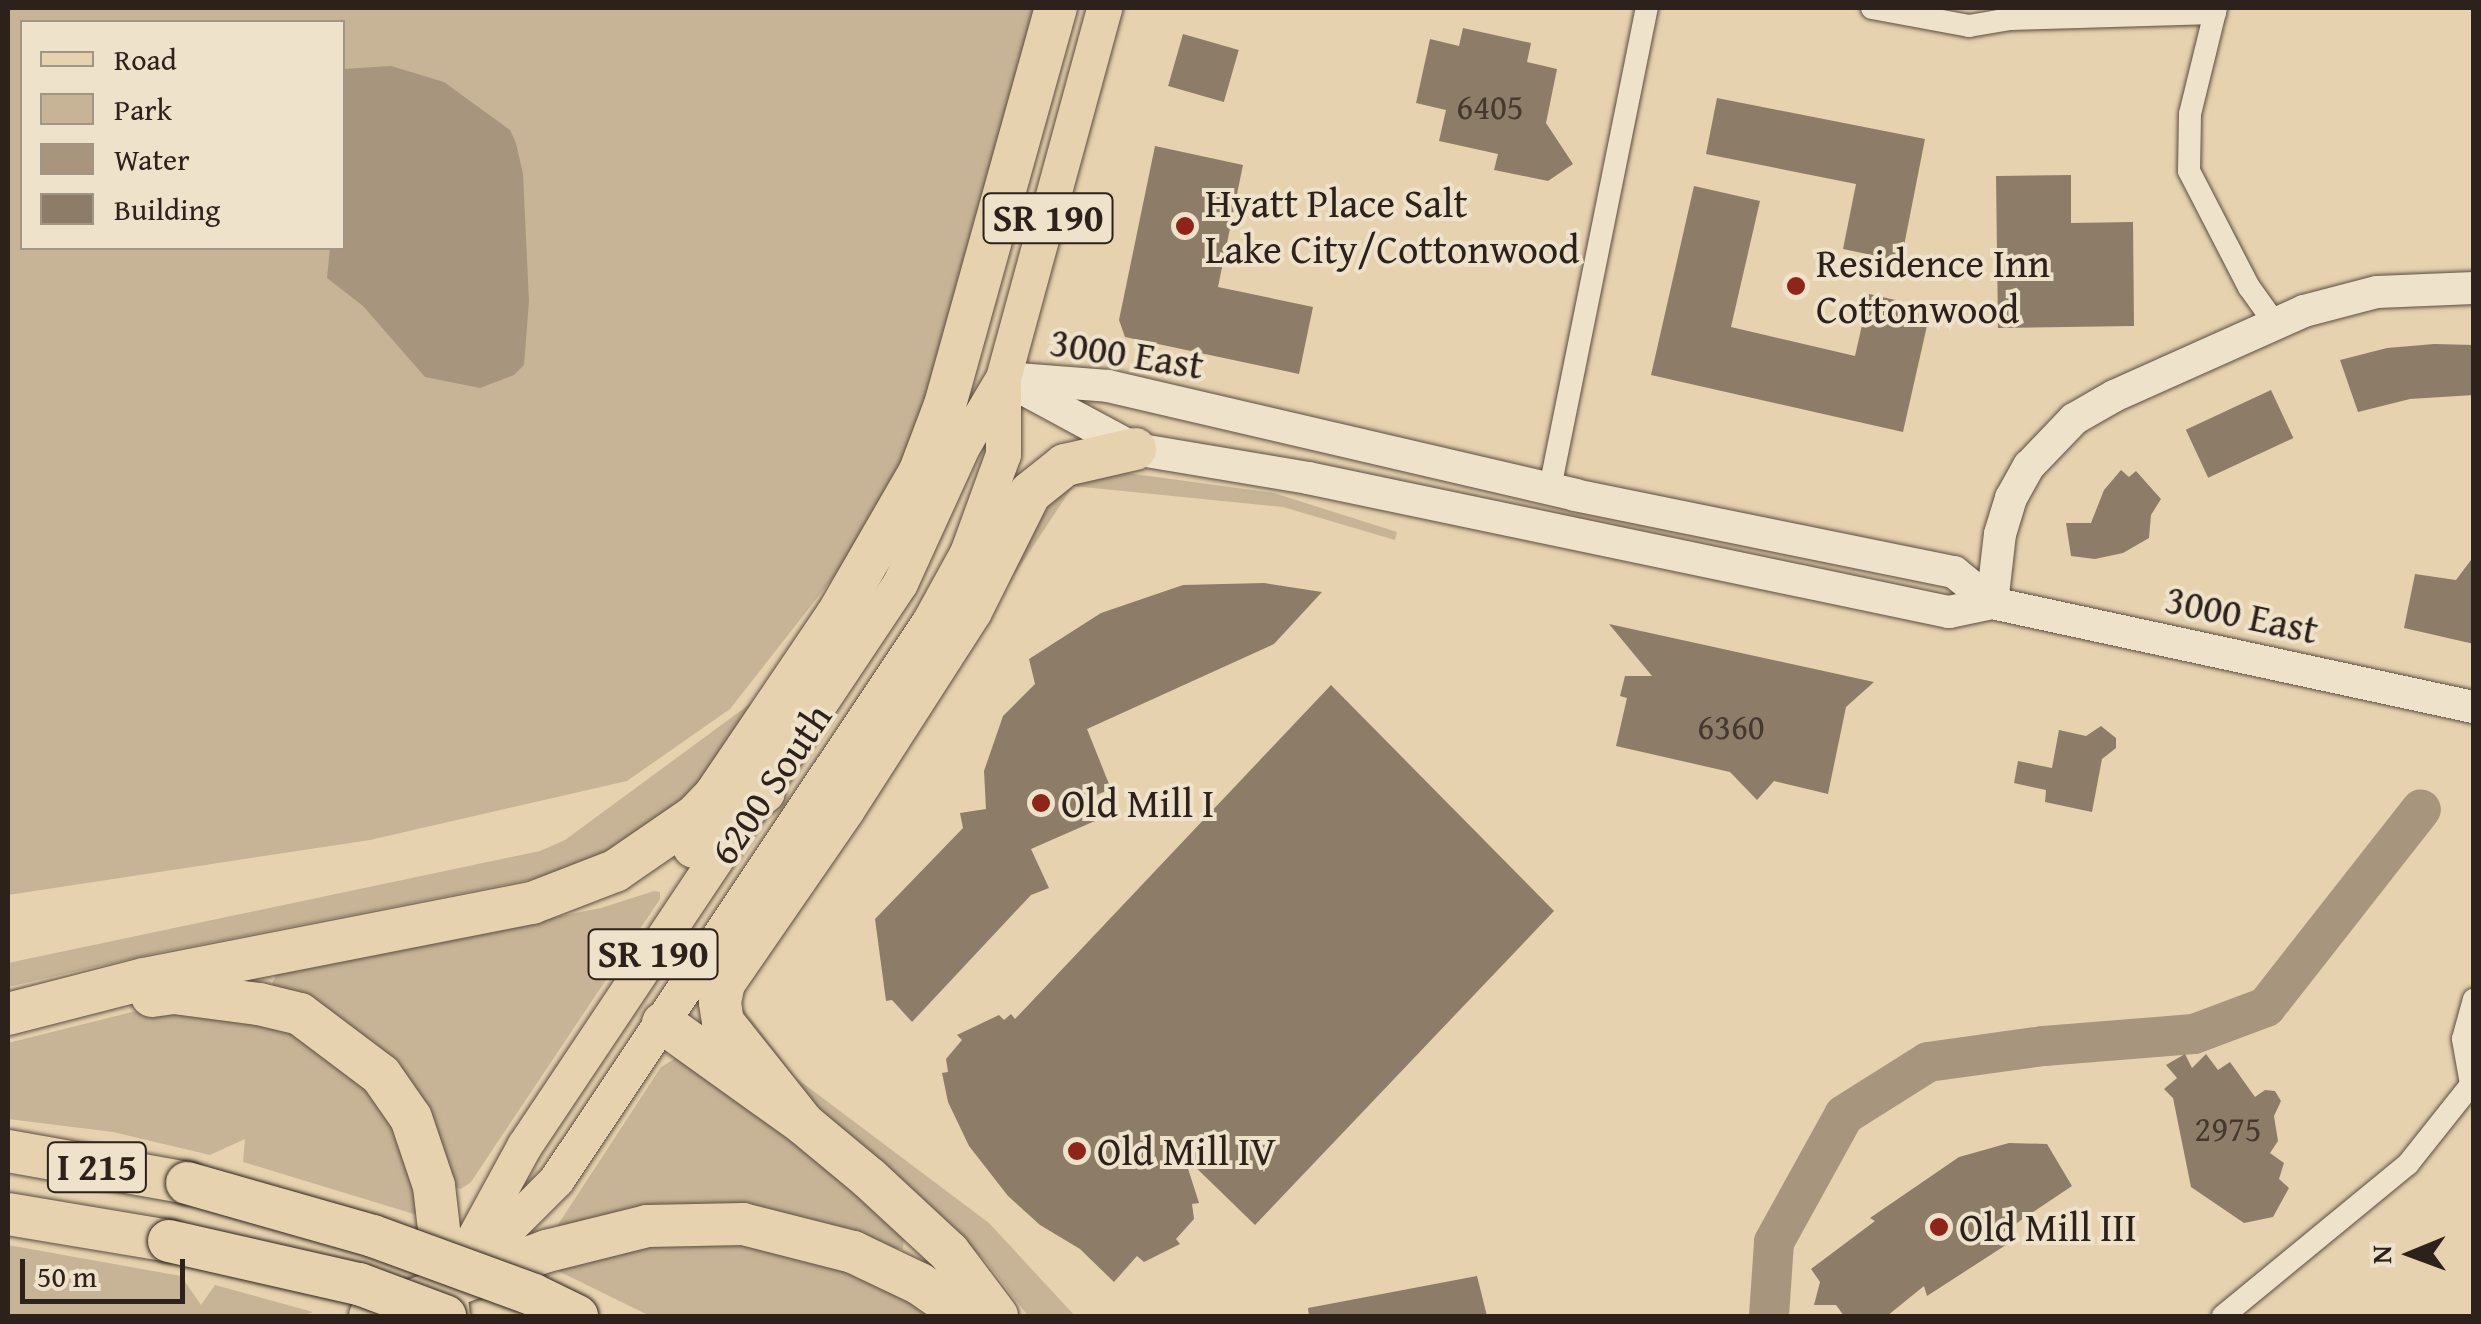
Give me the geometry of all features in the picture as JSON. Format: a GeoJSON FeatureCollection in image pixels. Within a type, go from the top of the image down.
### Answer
{"type":"FeatureCollection","features":[{"type":"Feature","properties":{"kind":"highway"},"geometry":{"type":"LineString","coordinates":[[8,1016],[144,980],[532,903],[615,871],[695,816],[716,794],[888,534],[920,471],[945,406],[1056,8]]}},
{"type":"Feature","properties":{"kind":"highway"},"geometry":{"type":"LineString","coordinates":[[804,1124],[723,1022],[720,1002],[724,983],[844,809],[971,611],[1030,493],[1065,465],[1135,449]]}},
{"type":"Feature","properties":{"kind":"highway"},"geometry":{"type":"LineString","coordinates":[[532,903],[566,903],[608,893],[660,872],[764,792]]}},
{"type":"Feature","properties":{"kind":"highway"},"geometry":{"type":"LineString","coordinates":[[8,1016],[174,993],[259,1004],[300,1014],[381,1075],[412,1118],[434,1186],[438,1311]]}},
{"type":"Feature","properties":{"kind":"highway"},"geometry":{"type":"LineString","coordinates":[[663,1023],[804,1124],[949,1252],[997,1316]]}},
{"type":"Feature","properties":{"kind":"highway","name":"I 215"},"geometry":{"type":"LineString","coordinates":[[8,1151],[187,1183],[373,1236],[534,1295],[577,1316]]}},
{"type":"Feature","properties":{"kind":"highway","name":"I 215"},"geometry":{"type":"LineString","coordinates":[[8,1214],[169,1241],[360,1284],[438,1311]]}},
{"type":"Feature","properties":{"kind":"highway"},"geometry":{"type":"LineString","coordinates":[[370,1316],[438,1311],[547,1251],[648,1226],[743,1224],[853,1252],[920,1284],[966,1316]]}},
{"type":"Feature","properties":{"kind":"main road","name":"6200 South"},"geometry":{"type":"LineString","coordinates":[[438,1311],[556,1180],[920,637],[968,553],[1003,454],[1004,378],[1104,8]]}},
{"type":"Feature","properties":{"kind":"main road"},"geometry":{"type":"LineString","coordinates":[[1992,603],[2000,534],[2010,498],[2029,466],[2074,419],[2274,322],[2377,292],[2474,288]]}},
{"type":"Feature","properties":{"kind":"main road","name":"6200 South"},"geometry":{"type":"LineString","coordinates":[[438,1311],[524,1146],[900,583],[964,445],[1004,378]]}},
{"type":"Feature","properties":{"kind":"main road","name":"3000 East"},"geometry":{"type":"LineString","coordinates":[[1004,378],[1135,449],[1308,478],[1949,612],[1992,603],[2474,706]]}},
{"type":"Feature","properties":{"kind":"main road","name":"3000 East"},"geometry":{"type":"LineString","coordinates":[[1004,378],[1108,386],[1550,488],[1954,572],[1992,603]]}},
{"type":"Feature","properties":{"kind":"main road"},"geometry":{"type":"LineString","coordinates":[[968,553],[1007,493],[1042,457],[1075,445],[1135,449]]}},
{"type":"Feature","properties":{"kind":"street"},"geometry":{"type":"LineString","coordinates":[[1550,488],[1647,8]]}},
{"type":"Feature","properties":{"kind":"street"},"geometry":{"type":"LineString","coordinates":[[1872,8],[1969,26],[2010,19],[2216,10],[2190,114],[2189,171],[2250,287],[2274,322]]}},
{"type":"Feature","properties":{"kind":"street"},"geometry":{"type":"LineString","coordinates":[[2223,1316],[2408,1164],[2472,1083],[2464,1040],[2474,1000]]}},
{"type":"Feature","properties":{"kind":"green space"},"geometry":{"type":"Polygon","coordinates":[[[8,8],[1035,8],[942,356],[918,417],[922,436],[916,455],[873,541],[712,780],[661,829],[635,848],[579,870],[156,953],[8,987],[8,963],[540,851],[565,840],[758,698],[861,542],[730,709],[627,781],[370,840],[8,895],[8,8]]]}},
{"type":"Feature","properties":{"kind":"green space"},"geometry":{"type":"Polygon","coordinates":[[[1090,468],[1274,493],[1397,532],[1395,540],[1283,507],[1073,486],[735,998],[796,1078],[989,1223],[1075,1316],[1028,1316],[985,1260],[756,1051],[738,1022],[732,1001],[742,969],[845,819],[1045,491],[1068,473],[1090,468]]]}},
{"type":"Feature","properties":{"kind":"green space"},"geometry":{"type":"Polygon","coordinates":[[[660,892],[660,899],[471,1182],[461,1189],[454,1187],[272,984],[278,971],[601,908],[660,892]]]}},
{"type":"Feature","properties":{"kind":"green space"},"geometry":{"type":"Polygon","coordinates":[[[185,1005],[293,1026],[384,1102],[427,1218],[243,1162],[245,1139],[210,1155],[113,1132],[8,1119],[8,1043],[132,1012],[185,1005]]]}},
{"type":"Feature","properties":{"kind":"green space"},"geometry":{"type":"Polygon","coordinates":[[[676,1058],[801,1145],[904,1236],[903,1249],[561,1230],[557,1226],[661,1067],[676,1058]]]}},
{"type":"Feature","properties":{"kind":"green space"},"geometry":{"type":"Polygon","coordinates":[[[714,1238],[839,1261],[945,1316],[650,1316],[550,1267],[581,1255],[714,1238]]]}},
{"type":"Feature","properties":{"kind":"green space"},"geometry":{"type":"Polygon","coordinates":[[[8,1245],[181,1276],[201,1305],[215,1285],[313,1312],[303,1316],[8,1316],[8,1245]]]}},
{"type":"Feature","properties":{"kind":"water"},"geometry":{"type":"Polygon","coordinates":[[[391,66],[444,82],[510,130],[523,174],[529,301],[524,365],[514,375],[480,388],[425,377],[363,306],[327,278],[330,250],[345,250],[345,69],[391,66]]]}},
{"type":"Feature","properties":{"kind":"building"},"geometry":{"type":"Polygon","coordinates":[[[1463,28],[1531,43],[1527,62],[1557,69],[1546,123],[1573,164],[1548,181],[1494,170],[1498,154],[1439,141],[1446,110],[1416,103],[1430,39],[1459,46],[1463,28]]]}},
{"type":"Feature","properties":{"kind":"building"},"geometry":{"type":"Polygon","coordinates":[[[1183,34],[1239,50],[1224,102],[1168,86],[1183,34]]]}},
{"type":"Feature","properties":{"kind":"building"},"geometry":{"type":"Polygon","coordinates":[[[1717,98],[1925,139],[1901,261],[1843,249],[1856,184],[1706,154],[1717,98]]]}},
{"type":"Feature","properties":{"kind":"building","name":"Hyatt Place Salt Lake City/Cottonwood"},"geometry":{"type":"Polygon","coordinates":[[[1155,146],[1243,165],[1218,287],[1313,307],[1299,374],[1125,337],[1119,320],[1155,146]]]}},
{"type":"Feature","properties":{"kind":"building"},"geometry":{"type":"Polygon","coordinates":[[[2071,175],[2071,223],[2133,222],[2134,326],[1998,328],[1996,176],[2071,175]]]}},
{"type":"Feature","properties":{"kind":"building"},"geometry":{"type":"Polygon","coordinates":[[[1694,186],[1760,201],[1731,327],[1855,356],[1869,294],[1931,308],[1903,432],[1651,375],[1694,186]]]}},
{"type":"Feature","properties":{"kind":"building"},"geometry":{"type":"Polygon","coordinates":[[[2474,345],[2474,395],[2410,399],[2358,412],[2340,360],[2387,348],[2474,345]]]}},
{"type":"Feature","properties":{"kind":"building"},"geometry":{"type":"Polygon","coordinates":[[[2271,390],[2293,438],[2208,478],[2186,430],[2271,390]]]}},
{"type":"Feature","properties":{"kind":"building"},"geometry":{"type":"Polygon","coordinates":[[[2121,470],[2129,477],[2136,471],[2161,499],[2151,515],[2149,538],[2123,553],[2095,559],[2071,556],[2066,523],[2091,523],[2104,490],[2121,470]]]}},
{"type":"Feature","properties":{"kind":"building"},"geometry":{"type":"Polygon","coordinates":[[[2474,556],[2474,644],[2404,628],[2415,574],[2456,580],[2474,556]]]}},
{"type":"Feature","properties":{"kind":"building","name":"Old Mill I"},"geometry":{"type":"Polygon","coordinates":[[[1264,583],[1322,592],[1274,644],[1087,729],[1111,789],[1094,796],[1104,817],[1031,849],[1049,888],[1031,895],[912,1022],[892,1000],[886,1001],[875,919],[963,828],[960,813],[986,809],[984,771],[1003,716],[1035,684],[1029,659],[1101,613],[1183,585],[1264,583]]]}},
{"type":"Feature","properties":{"kind":"building"},"geometry":{"type":"Polygon","coordinates":[[[1609,624],[1874,682],[1846,707],[1828,794],[1774,781],[1757,800],[1730,772],[1616,746],[1627,698],[1620,696],[1625,676],[1652,676],[1609,624]]]}},
{"type":"Feature","properties":{"kind":"building"},"geometry":{"type":"Polygon","coordinates":[[[1331,685],[1554,911],[1255,1225],[1184,1156],[1199,1203],[1192,1204],[1194,1219],[1176,1239],[1180,1244],[1144,1262],[1137,1256],[1114,1282],[1080,1249],[1040,1225],[1008,1196],[969,1146],[948,1102],[942,1073],[948,1072],[946,1059],[962,1040],[957,1035],[999,1015],[1004,1020],[1011,1014],[1015,1019],[1331,685]]]}},
{"type":"Feature","properties":{"kind":"building"},"geometry":{"type":"Polygon","coordinates":[[[2101,726],[2116,738],[2116,748],[2102,759],[2092,812],[2045,802],[2046,790],[2014,783],[2018,761],[2052,768],[2059,730],[2086,736],[2101,726]]]}},
{"type":"Feature","properties":{"kind":"building"},"geometry":{"type":"Polygon","coordinates":[[[2185,1054],[2192,1068],[2206,1054],[2218,1070],[2230,1062],[2255,1097],[2265,1090],[2275,1091],[2281,1101],[2274,1116],[2278,1141],[2270,1153],[2284,1163],[2279,1179],[2289,1188],[2273,1217],[2244,1223],[2191,1187],[2173,1098],[2164,1089],[2177,1078],[2166,1065],[2185,1054]]]}},
{"type":"Feature","properties":{"kind":"building","name":"Old Mill III"},"geometry":{"type":"Polygon","coordinates":[[[2009,1143],[2047,1144],[2072,1186],[2002,1233],[2009,1243],[1927,1296],[1924,1286],[1887,1316],[1844,1316],[1836,1305],[1814,1305],[1820,1282],[1811,1269],[1875,1221],[1870,1218],[1959,1157],[2009,1143]]]}},
{"type":"Feature","properties":{"kind":"building"},"geometry":{"type":"Polygon","coordinates":[[[1477,1276],[1487,1316],[1309,1316],[1308,1308],[1477,1276]]]}},
{"type":"Feature","properties":{"kind":"waterway"},"geometry":{"type":"LineString","coordinates":[[1769,1316],[1774,1242],[1844,1115],[1928,1062],[2044,1046],[2194,1034],[2266,1007],[2421,809]]}},
{"type":"Feature","properties":{"kind":"place","name":"Hyatt Place Salt Lake City/Cottonwood"},"geometry":{"type":"Point","coordinates":[1185,226]}},
{"type":"Feature","properties":{"kind":"place","name":"Residence Inn Cottonwood"},"geometry":{"type":"Point","coordinates":[1796,286]}},
{"type":"Feature","properties":{"kind":"place","name":"Old Mill I"},"geometry":{"type":"Point","coordinates":[1041,803]}},
{"type":"Feature","properties":{"kind":"place","name":"Old Mill IV"},"geometry":{"type":"Point","coordinates":[1077,1151]}},
{"type":"Feature","properties":{"kind":"place","name":"Old Mill III"},"geometry":{"type":"Point","coordinates":[1939,1227]}}]}
